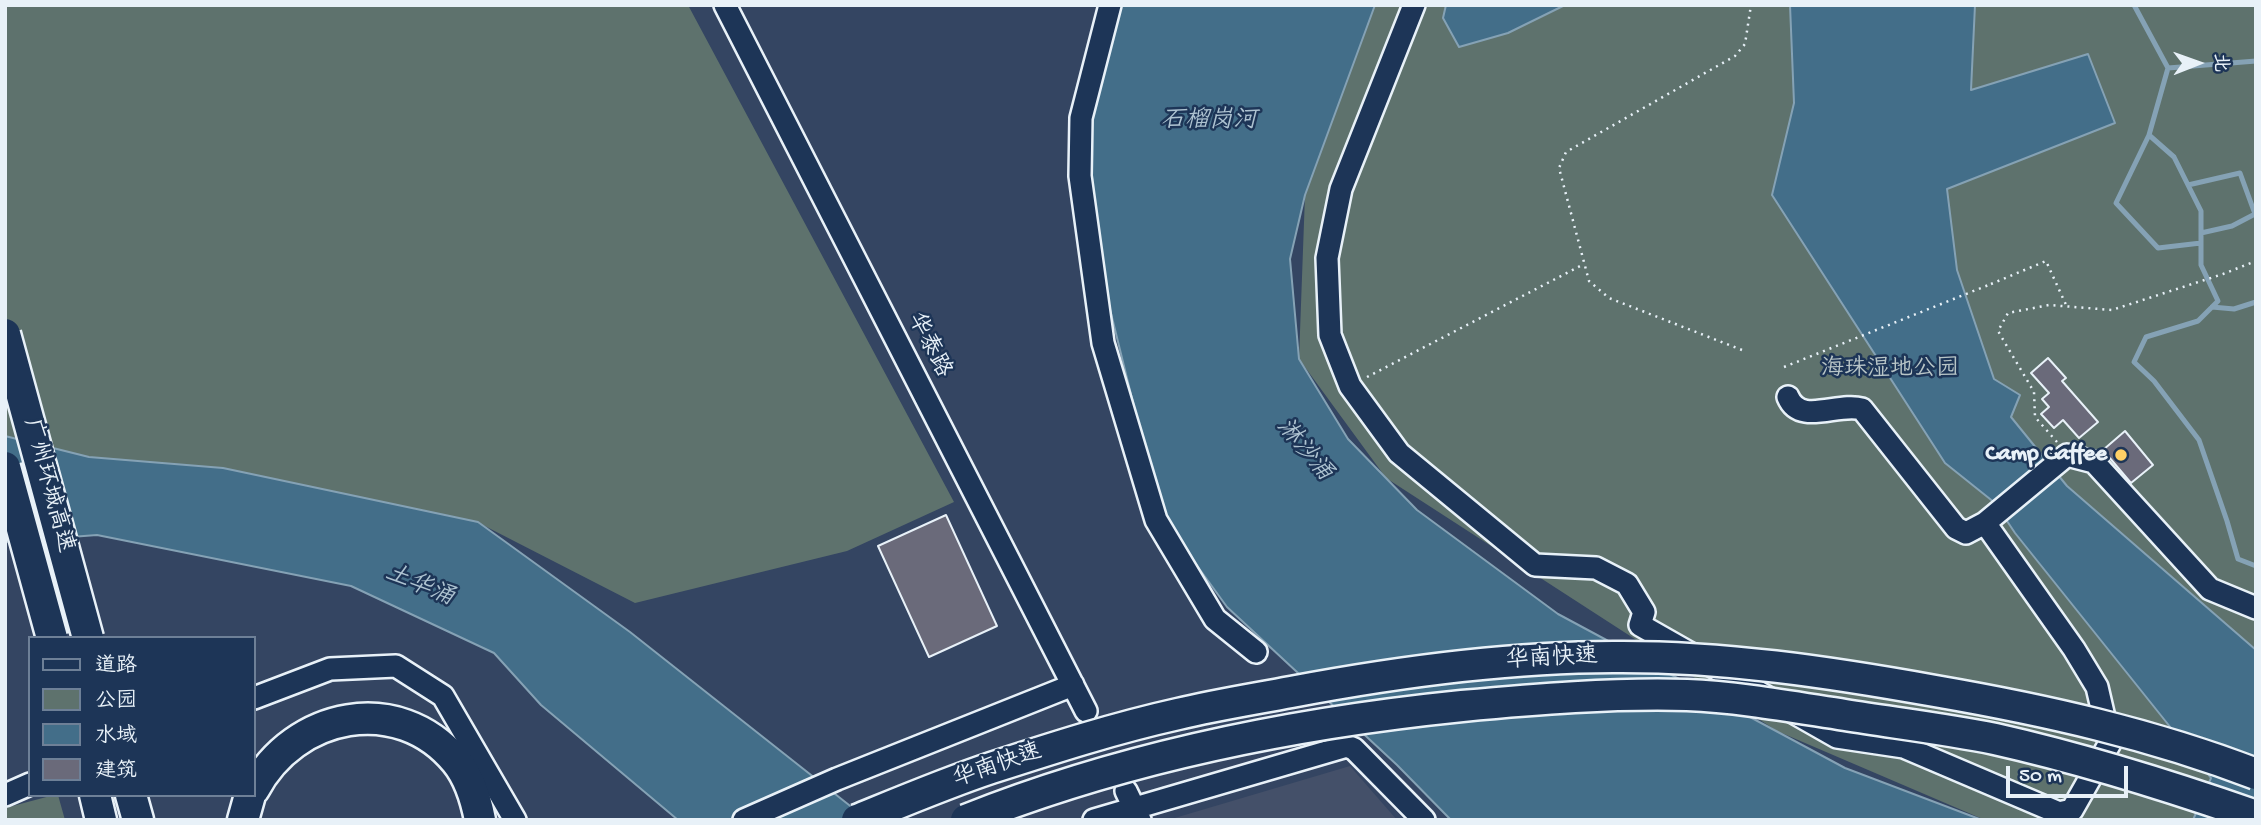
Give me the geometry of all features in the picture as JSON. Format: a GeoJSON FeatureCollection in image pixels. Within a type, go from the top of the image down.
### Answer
{"type":"FeatureCollection","features":[{"type":"Feature","properties":{"kind":"highway","name":"广州环城高速"},"geometry":{"type":"LineString","coordinates":[[5,334],[87,636]]}},
{"type":"Feature","properties":{"kind":"highway","name":"广州环城高速"},"geometry":{"type":"LineString","coordinates":[[5,467],[51,636]]}},
{"type":"Feature","properties":{"kind":"highway","name":"华南快速"},"geometry":{"type":"LineString","coordinates":[[857,820],[988,769],[1110,731],[1177,714],[1349,681],[1545,658],[1617,656],[1811,670],[2029,707],[2114,728],[2256,774]]}},
{"type":"Feature","properties":{"kind":"highway","name":"华南快速"},"geometry":{"type":"LineString","coordinates":[[966,820],[1108,773],[1238,739],[1413,711],[1618,694],[1691,695],[1785,706],[1992,739],[2103,766],[2256,816]]}},
{"type":"Feature","properties":{"kind":"highway"},"geometry":{"type":"LineString","coordinates":[[256,790],[275,758],[307,734],[345,720],[382,719],[418,731],[447,751],[470,784],[480,820]]}},
{"type":"Feature","properties":{"kind":"highway"},"geometry":{"type":"LineString","coordinates":[[95,797],[101,820]]}},
{"type":"Feature","properties":{"kind":"highway"},"geometry":{"type":"LineString","coordinates":[[132,797],[138,820]]}},
{"type":"Feature","properties":{"kind":"street","name":"华泰路"},"geometry":{"type":"LineString","coordinates":[[725,5],[1086,711]]}},
{"type":"Feature","properties":{"kind":"street"},"geometry":{"type":"LineString","coordinates":[[1110,5],[1082,118],[1080,176],[1103,343],[1156,520],[1215,619],[1256,652]]}},
{"type":"Feature","properties":{"kind":"street"},"geometry":{"type":"LineString","coordinates":[[1414,5],[1341,189],[1327,258],[1330,335],[1350,386],[1399,453],[1535,565],[1596,568],[1627,584],[1644,612],[1640,625],[1837,737],[1904,747],[2059,813],[2072,810],[2110,743],[2097,687],[1989,520]]}},
{"type":"Feature","properties":{"kind":"street"},"geometry":{"type":"LineString","coordinates":[[1788,397],[1792,406],[1802,412],[1852,406],[1862,409],[1956,528],[1966,533],[1989,520],[2063,459],[2094,462],[2210,589],[2256,608]]}},
{"type":"Feature","properties":{"kind":"street"},"geometry":{"type":"LineString","coordinates":[[256,697],[330,669],[396,666],[443,696],[515,820]]}},
{"type":"Feature","properties":{"kind":"street"},"geometry":{"type":"LineString","coordinates":[[744,820],[837,779],[1073,685]]}},
{"type":"Feature","properties":{"kind":"street"},"geometry":{"type":"LineString","coordinates":[[1094,820],[1134,806],[1347,746],[1354,749],[1424,820]]}},
{"type":"Feature","properties":{"kind":"street"},"geometry":{"type":"LineString","coordinates":[[5,795],[28,785]]}},
{"type":"Feature","properties":{"kind":"path"},"geometry":{"type":"LineString","coordinates":[[1742,350],[1609,298],[1589,281],[1559,168],[1566,152],[1735,56],[1745,44],[1751,5]]}},
{"type":"Feature","properties":{"kind":"path"},"geometry":{"type":"LineString","coordinates":[[1784,367],[2046,261],[2067,307]]}},
{"type":"Feature","properties":{"kind":"path"},"geometry":{"type":"LineString","coordinates":[[2063,459],[2035,417],[2034,393],[1998,331],[2008,313],[2049,305],[2112,310],[2256,261]]}},
{"type":"Feature","properties":{"kind":"path"},"geometry":{"type":"LineString","coordinates":[[1350,386],[1584,264]]}},
{"type":"Feature","properties":{"kind":"shaded area"},"geometry":{"type":"Polygon","coordinates":[[[1350,766],[1397,820],[1168,820],[1350,766]]]}},
{"type":"Feature","properties":{"kind":"green space"},"geometry":{"type":"Polygon","coordinates":[[[5,5],[688,5],[954,502],[847,551],[635,603],[477,522],[223,468],[89,457],[5,436],[5,5]]]}},
{"type":"Feature","properties":{"kind":"green space","name":"海珠湿地公园"},"geometry":{"type":"Polygon","coordinates":[[[1375,5],[2256,5],[2256,820],[1985,820],[1777,731],[1386,478],[1299,359],[1305,195],[1375,5]]]}},
{"type":"Feature","properties":{"kind":"green space"},"geometry":{"type":"Polygon","coordinates":[[[46,797],[59,797],[65,820],[5,820],[5,808],[46,797]]]}},
{"type":"Feature","properties":{"kind":"water","name":"石榴岗河"},"geometry":{"type":"Polygon","coordinates":[[[1119,5],[1375,5],[1305,195],[1290,259],[1299,359],[1348,439],[1417,510],[1558,614],[1845,768],[1982,820],[1451,820],[1397,765],[1227,607],[1161,516],[1102,277],[1088,138],[1110,33],[1119,5]]]}},
{"type":"Feature","properties":{"kind":"water"},"geometry":{"type":"Polygon","coordinates":[[[1446,5],[1565,5],[1508,33],[1459,47],[1443,18],[1446,5]]]}},
{"type":"Feature","properties":{"kind":"water"},"geometry":{"type":"Polygon","coordinates":[[[1790,5],[1975,5],[1971,90],[2088,54],[2115,123],[1947,189],[1957,270],[1994,379],[2020,395],[2011,417],[2067,486],[2256,650],[2256,820],[2193,820],[2211,778],[2015,533],[1995,503],[1945,463],[1772,195],[1794,103],[1790,5]]]}},
{"type":"Feature","properties":{"kind":"water","name":"土华涌"},"geometry":{"type":"Polygon","coordinates":[[[5,436],[89,457],[223,468],[478,522],[630,632],[868,820],[678,820],[541,705],[494,653],[351,586],[97,535],[5,542],[5,436]]]}},
{"type":"Feature","properties":{"kind":"building"},"geometry":{"type":"Polygon","coordinates":[[[2048,358],[2066,378],[2062,381],[2098,422],[2079,438],[2063,420],[2054,428],[2041,414],[2049,407],[2042,399],[2049,393],[2031,373],[2048,358]]]}},
{"type":"Feature","properties":{"kind":"building"},"geometry":{"type":"Polygon","coordinates":[[[2125,431],[2153,465],[2131,483],[2103,450],[2125,431]]]}},
{"type":"Feature","properties":{"kind":"building"},"geometry":{"type":"Polygon","coordinates":[[[946,515],[997,626],[929,657],[878,546],[946,515]]]}},
{"type":"Feature","properties":{"kind":"waterway"},"geometry":{"type":"LineString","coordinates":[[2134,5],[2168,68],[2149,135],[2174,157],[2201,211],[2201,265],[2218,301],[2198,321],[2146,337],[2134,362],[2154,381],[2199,440],[2238,559],[2256,566]]}},
{"type":"Feature","properties":{"kind":"waterway"},"geometry":{"type":"LineString","coordinates":[[2168,68],[2256,61]]}},
{"type":"Feature","properties":{"kind":"waterway"},"geometry":{"type":"LineString","coordinates":[[2149,135],[2116,203],[2158,248],[2201,243]]}},
{"type":"Feature","properties":{"kind":"waterway"},"geometry":{"type":"LineString","coordinates":[[2188,185],[2240,173],[2255,214],[2232,226],[2201,233]]}},
{"type":"Feature","properties":{"kind":"waterway"},"geometry":{"type":"LineString","coordinates":[[2212,307],[2234,309],[2256,302]]}},
{"type":"Feature","properties":{"kind":"place","name":"Camp Caffee"},"geometry":{"type":"Point","coordinates":[2121,455]}},
{"type":"Feature","properties":{"kind":"water label","name":"淋沙涌"},"geometry":{"type":"Point","coordinates":[1303,451]}}]}
